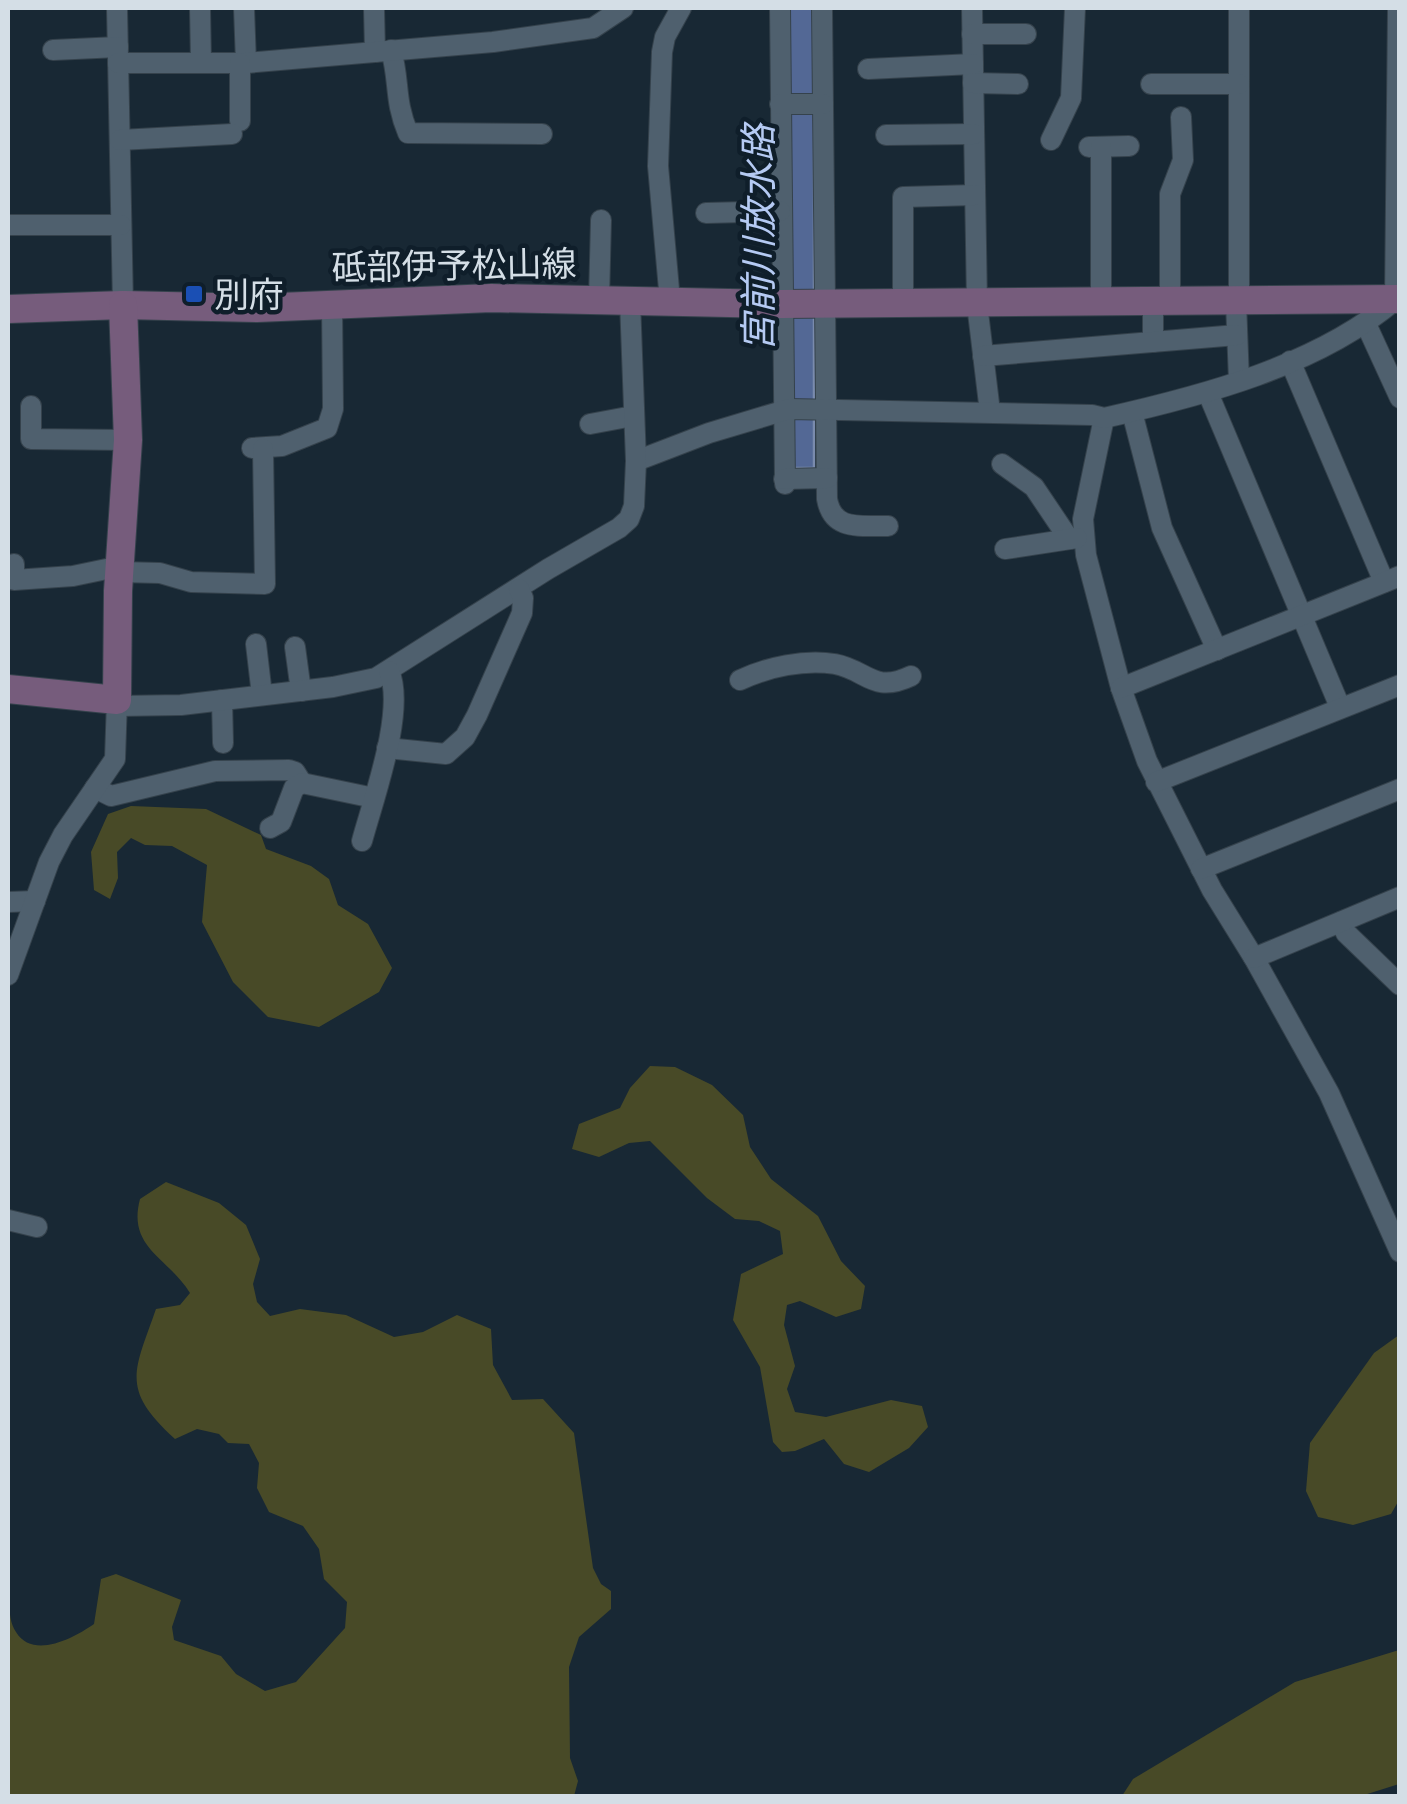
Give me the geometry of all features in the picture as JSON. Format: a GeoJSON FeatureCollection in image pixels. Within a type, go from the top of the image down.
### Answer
{"type":"FeatureCollection","features":[{"type":"Feature","properties":{"kind":"main road","name":"砥部伊予松山線"},"geometry":{"type":"LineString","coordinates":[[8,309],[123,305],[257,308],[491,298],[802,304],[1397,300]]}},
{"type":"Feature","properties":{"kind":"main road"},"geometry":{"type":"LineString","coordinates":[[8,689],[117,703],[128,440],[123,305]]}},
{"type":"Feature","properties":{"kind":"street"},"geometry":{"type":"LineString","coordinates":[[117,8],[123,305]]}},
{"type":"Feature","properties":{"kind":"street"},"geometry":{"type":"LineString","coordinates":[[200,8],[201,63]]}},
{"type":"Feature","properties":{"kind":"street"},"geometry":{"type":"LineString","coordinates":[[120,140],[236,128],[244,8]]}},
{"type":"Feature","properties":{"kind":"street"},"geometry":{"type":"LineString","coordinates":[[374,8],[383,51],[395,66],[397,107],[408,132],[535,128]]}},
{"type":"Feature","properties":{"kind":"street"},"geometry":{"type":"LineString","coordinates":[[53,50],[243,63],[576,32],[593,28],[623,8]]}},
{"type":"Feature","properties":{"kind":"street"},"geometry":{"type":"LineString","coordinates":[[670,302],[658,166],[662,52],[680,8]]}},
{"type":"Feature","properties":{"kind":"street"},"geometry":{"type":"LineString","coordinates":[[780,8],[780,212],[823,408],[824,478],[830,514],[853,525],[888,526]]}},
{"type":"Feature","properties":{"kind":"street"},"geometry":{"type":"LineString","coordinates":[[822,8],[819,104],[802,304],[786,410],[787,481],[824,478]]}},
{"type":"Feature","properties":{"kind":"street"},"geometry":{"type":"LineString","coordinates":[[972,8],[977,304],[990,412]]}},
{"type":"Feature","properties":{"kind":"street"},"geometry":{"type":"LineString","coordinates":[[1051,140],[1071,98],[1075,8]]}},
{"type":"Feature","properties":{"kind":"street"},"geometry":{"type":"LineString","coordinates":[[1239,8],[1239,381]]}},
{"type":"Feature","properties":{"kind":"street"},"geometry":{"type":"LineString","coordinates":[[636,461],[709,433],[786,410],[990,412],[1104,418],[1208,394],[1290,361],[1366,324],[1397,300],[1398,8]]}},
{"type":"Feature","properties":{"kind":"street"},"geometry":{"type":"LineString","coordinates":[[972,34],[1026,34]]}},
{"type":"Feature","properties":{"kind":"street"},"geometry":{"type":"LineString","coordinates":[[868,69],[973,74],[1018,84]]}},
{"type":"Feature","properties":{"kind":"street"},"geometry":{"type":"LineString","coordinates":[[1151,83],[1239,84]]}},
{"type":"Feature","properties":{"kind":"street"},"geometry":{"type":"LineString","coordinates":[[783,104],[819,104]]}},
{"type":"Feature","properties":{"kind":"street"},"geometry":{"type":"LineString","coordinates":[[1153,342],[1161,302],[1170,194],[1182,160],[1182,117]]}},
{"type":"Feature","properties":{"kind":"street"},"geometry":{"type":"LineString","coordinates":[[443,133],[443,154]]}},
{"type":"Feature","properties":{"kind":"street"},"geometry":{"type":"LineString","coordinates":[[886,135],[974,134]]}},
{"type":"Feature","properties":{"kind":"street"},"geometry":{"type":"LineString","coordinates":[[1101,302],[1094,147],[1129,146]]}},
{"type":"Feature","properties":{"kind":"street"},"geometry":{"type":"LineString","coordinates":[[903,304],[903,197],[975,195]]}},
{"type":"Feature","properties":{"kind":"street"},"geometry":{"type":"LineString","coordinates":[[706,213],[780,212]]}},
{"type":"Feature","properties":{"kind":"street"},"geometry":{"type":"LineString","coordinates":[[600,220],[600,300]]}},
{"type":"Feature","properties":{"kind":"street"},"geometry":{"type":"LineString","coordinates":[[8,225],[122,224]]}},
{"type":"Feature","properties":{"kind":"street"},"geometry":{"type":"LineString","coordinates":[[8,975],[63,835],[115,759],[117,703],[165,706],[222,700],[355,683],[390,672],[629,519],[634,506],[636,461],[630,301]]}},
{"type":"Feature","properties":{"kind":"street"},"geometry":{"type":"LineString","coordinates":[[14,564],[14,580],[120,569],[160,573],[191,582],[264,584],[256,448],[302,440],[310,432],[327,428],[331,420],[332,304]]}},
{"type":"Feature","properties":{"kind":"street"},"geometry":{"type":"LineString","coordinates":[[1366,324],[1400,398]]}},
{"type":"Feature","properties":{"kind":"street"},"geometry":{"type":"LineString","coordinates":[[983,356],[1237,335]]}},
{"type":"Feature","properties":{"kind":"street"},"geometry":{"type":"LineString","coordinates":[[1122,688],[1392,579],[1290,361]]}},
{"type":"Feature","properties":{"kind":"street"},"geometry":{"type":"LineString","coordinates":[[1208,394],[1340,707]]}},
{"type":"Feature","properties":{"kind":"street"},"geometry":{"type":"LineString","coordinates":[[32,406],[31,439],[128,440]]}},
{"type":"Feature","properties":{"kind":"street"},"geometry":{"type":"LineString","coordinates":[[1132,412],[1162,528],[1216,650]]}},
{"type":"Feature","properties":{"kind":"street"},"geometry":{"type":"LineString","coordinates":[[590,424],[633,416]]}},
{"type":"Feature","properties":{"kind":"street"},"geometry":{"type":"LineString","coordinates":[[1076,538],[1104,418]]}},
{"type":"Feature","properties":{"kind":"street"},"geometry":{"type":"LineString","coordinates":[[1002,464],[1034,487],[1086,556],[1122,688],[1156,782],[1329,1093],[1394,1224],[1400,1252]]}},
{"type":"Feature","properties":{"kind":"street"},"geometry":{"type":"LineString","coordinates":[[1005,548],[1076,538]]}},
{"type":"Feature","properties":{"kind":"street"},"geometry":{"type":"LineString","coordinates":[[388,748],[446,754],[465,737],[522,613],[519,589]]}},
{"type":"Feature","properties":{"kind":"street"},"geometry":{"type":"LineString","coordinates":[[256,644],[262,695]]}},
{"type":"Feature","properties":{"kind":"street"},"geometry":{"type":"LineString","coordinates":[[295,647],[300,691]]}},
{"type":"Feature","properties":{"kind":"street"},"geometry":{"type":"LineString","coordinates":[[740,680],[772,668],[808,664],[836,664],[888,684],[910,676]]}},
{"type":"Feature","properties":{"kind":"street"},"geometry":{"type":"LineString","coordinates":[[362,841],[388,748],[396,686],[390,672]]}},
{"type":"Feature","properties":{"kind":"street"},"geometry":{"type":"LineString","coordinates":[[1156,782],[1400,685]]}},
{"type":"Feature","properties":{"kind":"street"},"geometry":{"type":"LineString","coordinates":[[222,700],[223,743]]}},
{"type":"Feature","properties":{"kind":"street"},"geometry":{"type":"LineString","coordinates":[[95,788],[111,796],[215,771],[289,770],[302,783]]}},
{"type":"Feature","properties":{"kind":"street"},"geometry":{"type":"LineString","coordinates":[[270,828],[281,822],[294,788],[302,783],[374,798]]}},
{"type":"Feature","properties":{"kind":"street"},"geometry":{"type":"LineString","coordinates":[[1201,869],[1400,790]]}},
{"type":"Feature","properties":{"kind":"street"},"geometry":{"type":"LineString","coordinates":[[1254,958],[1400,897]]}},
{"type":"Feature","properties":{"kind":"street"},"geometry":{"type":"LineString","coordinates":[[8,902],[35,902]]}},
{"type":"Feature","properties":{"kind":"street"},"geometry":{"type":"LineString","coordinates":[[1341,922],[1346,933],[1400,985]]}},
{"type":"Feature","properties":{"kind":"street"},"geometry":{"type":"LineString","coordinates":[[8,1220],[37,1227]]}},
{"type":"Feature","properties":{"kind":"green space"},"geometry":{"type":"Polygon","coordinates":[[[131,806],[206,809],[261,835],[266,849],[311,866],[329,879],[338,905],[368,924],[392,968],[379,992],[319,1027],[268,1017],[233,982],[202,922],[207,865],[172,846],[145,845],[131,838],[117,852],[118,878],[110,899],[94,890],[91,852],[108,814],[131,806]]]}},
{"type":"Feature","properties":{"kind":"green space"},"geometry":{"type":"Polygon","coordinates":[[[650,1066],[675,1067],[712,1085],[743,1115],[750,1147],[771,1179],[818,1216],[841,1261],[865,1286],[861,1309],[836,1317],[800,1301],[787,1305],[784,1325],[795,1366],[787,1389],[795,1412],[826,1417],[891,1400],[922,1406],[928,1427],[909,1448],[869,1472],[844,1464],[824,1439],[782,1452],[773,1442],[760,1367],[733,1320],[741,1274],[783,1254],[780,1231],[759,1221],[735,1219],[707,1198],[650,1141],[629,1143],[599,1157],[572,1149],[579,1124],[620,1108],[630,1088],[650,1066]]]}},
{"type":"Feature","properties":{"kind":"green space"},"geometry":{"type":"Polygon","coordinates":[[[166,1182],[219,1203],[246,1225],[260,1259],[253,1284],[257,1302],[270,1316],[300,1309],[346,1315],[394,1337],[423,1332],[457,1315],[491,1329],[493,1365],[512,1400],[543,1399],[574,1433],[593,1568],[601,1584],[611,1591],[611,1609],[579,1637],[569,1667],[570,1758],[578,1781],[574,1796],[8,1796],[8,1602],[12,1625],[23,1640],[33,1645],[54,1644],[94,1624],[101,1579],[116,1574],[181,1600],[172,1627],[174,1640],[221,1656],[236,1674],[265,1691],[296,1682],[345,1628],[347,1602],[324,1579],[319,1549],[303,1526],[269,1512],[257,1488],[259,1463],[249,1444],[228,1443],[219,1434],[197,1429],[175,1439],[157,1422],[139,1393],[138,1365],[156,1309],[180,1305],[190,1293],[144,1241],[139,1229],[140,1199],[166,1182]]]}},
{"type":"Feature","properties":{"kind":"green space"},"geometry":{"type":"Polygon","coordinates":[[[1399,1335],[1399,1500],[1391,1514],[1353,1525],[1318,1517],[1306,1491],[1310,1443],[1374,1353],[1399,1335]]]}},
{"type":"Feature","properties":{"kind":"green space"},"geometry":{"type":"Polygon","coordinates":[[[1399,1650],[1399,1784],[1361,1796],[1122,1796],[1133,1779],[1295,1682],[1399,1650]]]}},
{"type":"Feature","properties":{"kind":"water","name":"宮前川放水路"},"geometry":{"type":"Polygon","coordinates":[[[787,8],[814,8],[814,468],[791,468],[787,8]]]}},
{"type":"Feature","properties":{"kind":"place","name":"別府"},"geometry":{"type":"Point","coordinates":[194,294]}}]}
